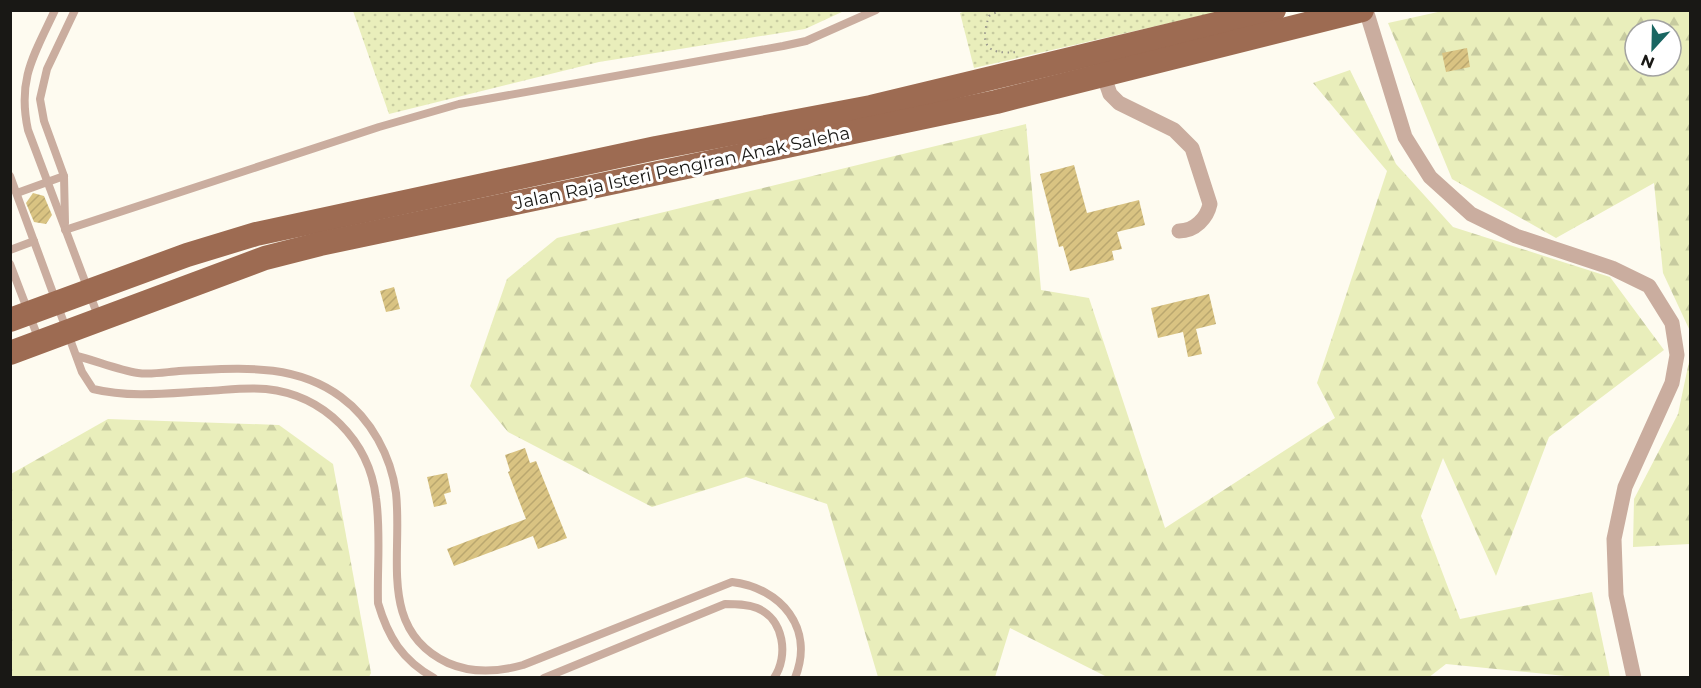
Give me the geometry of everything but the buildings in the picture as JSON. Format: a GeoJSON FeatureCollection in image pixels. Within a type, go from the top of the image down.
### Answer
{"type":"FeatureCollection","features":[{"type":"Feature","properties":{"kind":"main road","name":"Jalan Raja Isteri Pengiran Anak Saleha"},"geometry":{"type":"LineString","coordinates":[[20,316],[186,255],[256,234],[656,148],[871,107],[1274,10]]}},
{"type":"Feature","properties":{"kind":"main road","name":"Jalan Raja Isteri Pengiran Anak Saleha"},"geometry":{"type":"LineString","coordinates":[[10,353],[265,258],[320,244],[996,102],[1104,77],[1364,10]]}},
{"type":"Feature","properties":{"kind":"street"},"geometry":{"type":"LineString","coordinates":[[1364,10],[1405,137],[1430,177],[1471,214],[1516,236],[1612,268],[1649,286],[1672,322],[1677,355],[1672,383],[1625,487],[1614,539],[1616,595],[1634,678]]}},
{"type":"Feature","properties":{"kind":"street"},"geometry":{"type":"LineString","coordinates":[[1097,54],[1110,94],[1119,103],[1174,130],[1192,148],[1210,204],[1203,220],[1185,231],[1179,231]]}},
{"type":"Feature","properties":{"kind":"lane"},"geometry":{"type":"LineString","coordinates":[[55,10],[29,68],[22,105],[28,130],[99,318]]}},
{"type":"Feature","properties":{"kind":"lane"},"geometry":{"type":"LineString","coordinates":[[65,230],[64,176],[44,121],[40,99],[47,69],[75,10]]}},
{"type":"Feature","properties":{"kind":"lane"},"geometry":{"type":"LineString","coordinates":[[65,230],[379,127],[459,104],[783,46],[806,40],[876,10]]}},
{"type":"Feature","properties":{"kind":"lane"},"geometry":{"type":"LineString","coordinates":[[10,176],[87,382],[93,389],[142,394],[264,389],[306,399],[336,419],[363,453],[374,480],[377,501],[378,603],[382,617],[398,649],[408,660],[434,678]]}},
{"type":"Feature","properties":{"kind":"lane"},"geometry":{"type":"LineString","coordinates":[[17,193],[64,176]]}},
{"type":"Feature","properties":{"kind":"lane"},"geometry":{"type":"LineString","coordinates":[[10,250],[34,241]]}},
{"type":"Feature","properties":{"kind":"lane"},"geometry":{"type":"LineString","coordinates":[[10,264],[20,316],[39,341]]}},
{"type":"Feature","properties":{"kind":"lane"},"geometry":{"type":"LineString","coordinates":[[77,356],[139,373],[273,369],[307,377],[341,397],[370,428],[388,462],[396,493],[398,596],[401,613],[419,643],[438,658],[455,666],[490,672],[514,668],[732,582],[762,589],[787,608],[795,623],[799,639],[800,657],[795,678]]}},
{"type":"Feature","properties":{"kind":"lane"},"geometry":{"type":"LineString","coordinates":[[544,678],[724,604],[738,604],[760,609],[775,624],[782,643],[783,654],[774,678]]}},
{"type":"Feature","properties":{"kind":"path"},"geometry":{"type":"LineString","coordinates":[[1001,10],[989,16],[983,35],[986,46],[999,54],[1019,52]]}},
{"type":"Feature","properties":{"kind":"green space"},"geometry":{"type":"Polygon","coordinates":[[[353,10],[844,11],[805,29],[599,62],[389,114],[353,10]]]}},
{"type":"Feature","properties":{"kind":"green space"},"geometry":{"type":"Polygon","coordinates":[[[968,10],[1222,11],[974,68],[960,13],[968,10]]]}},
{"type":"Feature","properties":{"kind":"green space"},"geometry":{"type":"Polygon","coordinates":[[[1447,10],[1690,11],[1690,331],[1663,273],[1654,183],[1556,238],[1452,179],[1388,23],[1447,10]]]}},
{"type":"Feature","properties":{"kind":"green space"},"geometry":{"type":"Polygon","coordinates":[[[1350,70],[1396,164],[1453,227],[1610,277],[1664,350],[1549,437],[1496,576],[1443,458],[1421,516],[1460,619],[1592,592],[1610,677],[1575,677],[1446,664],[1428,678],[1107,677],[1010,628],[995,677],[878,677],[827,504],[746,477],[652,507],[508,432],[470,386],[507,279],[557,238],[1026,124],[1041,290],[1089,298],[1165,528],[1335,418],[1317,383],[1387,171],[1313,83],[1350,70]]]}},
{"type":"Feature","properties":{"kind":"green space"},"geometry":{"type":"Polygon","coordinates":[[[1690,357],[1690,544],[1633,547],[1634,499],[1678,414],[1690,357]]]}},
{"type":"Feature","properties":{"kind":"green space"},"geometry":{"type":"Polygon","coordinates":[[[108,419],[279,425],[333,464],[371,673],[369,677],[11,677],[11,474],[108,419]]]}}]}
